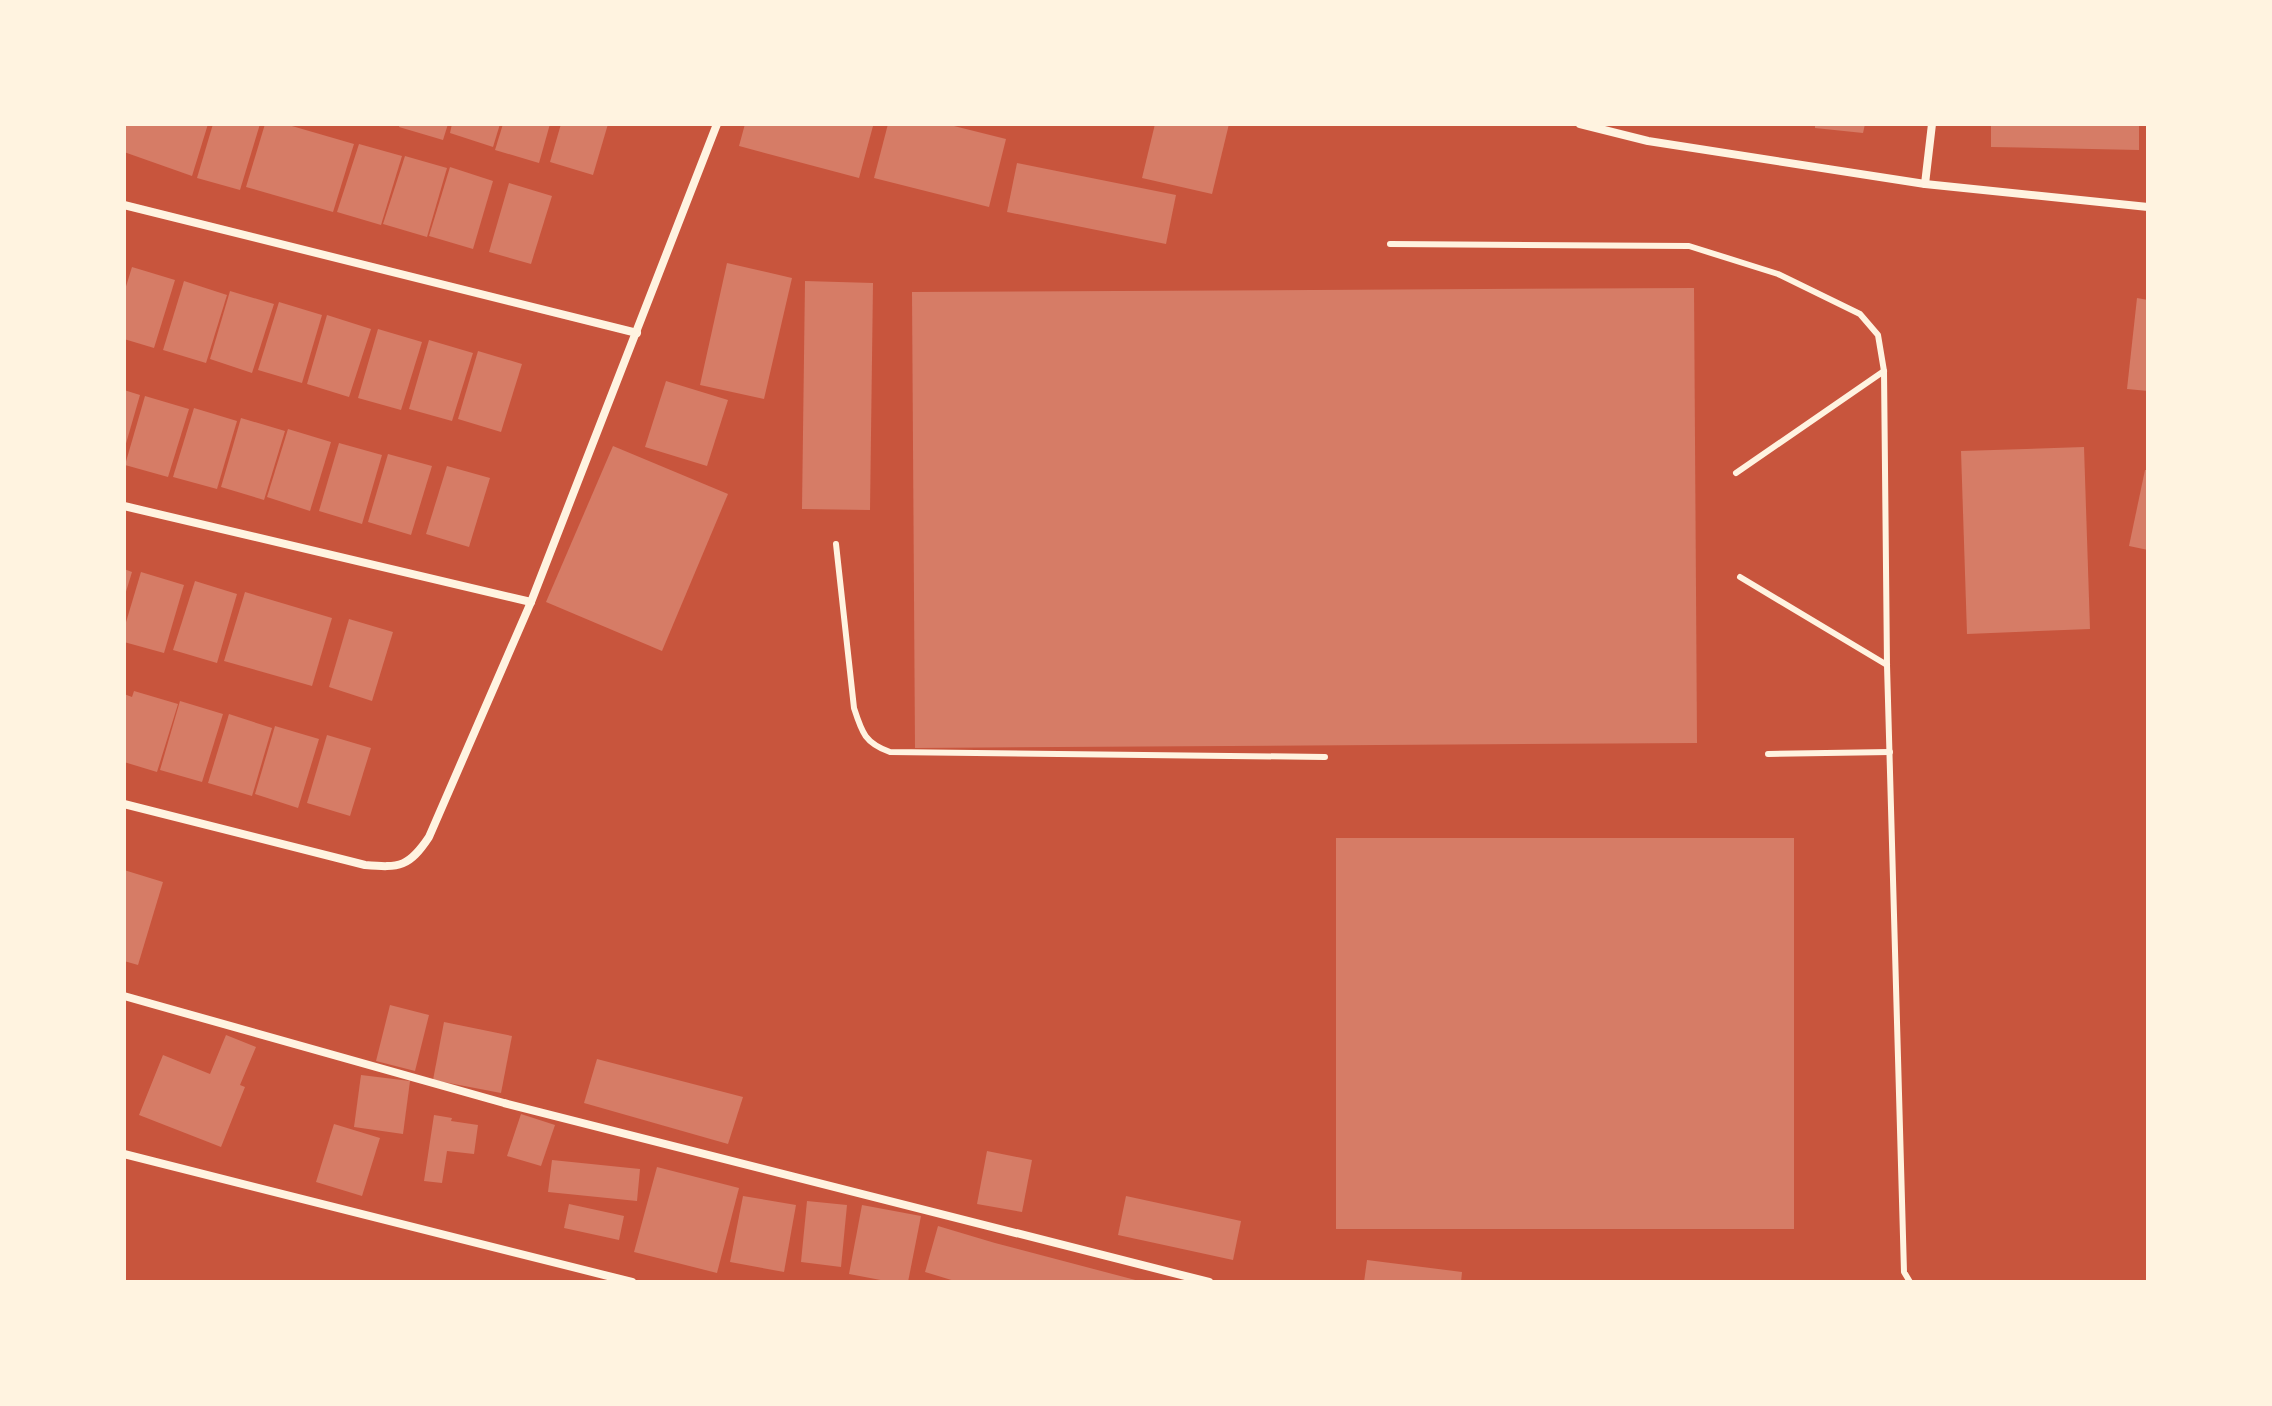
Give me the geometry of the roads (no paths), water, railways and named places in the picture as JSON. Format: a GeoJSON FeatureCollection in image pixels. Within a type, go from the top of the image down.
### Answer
{"type":"FeatureCollection","features":[{"type":"Feature","properties":{"kind":"street"},"geometry":{"type":"LineString","coordinates":[[124,804],[365,865],[404,865],[416,857],[429,837],[531,602],[717,124]]}},
{"type":"Feature","properties":{"kind":"street"},"geometry":{"type":"LineString","coordinates":[[1580,124],[1648,141],[1925,184],[2148,207]]}},
{"type":"Feature","properties":{"kind":"street"},"geometry":{"type":"LineString","coordinates":[[1925,184],[1932,124]]}},
{"type":"Feature","properties":{"kind":"street"},"geometry":{"type":"LineString","coordinates":[[124,205],[637,333]]}},
{"type":"Feature","properties":{"kind":"street"},"geometry":{"type":"LineString","coordinates":[[124,506],[531,602]]}},
{"type":"Feature","properties":{"kind":"street"},"geometry":{"type":"LineString","coordinates":[[124,996],[504,1103],[1209,1282]]}},
{"type":"Feature","properties":{"kind":"street"},"geometry":{"type":"LineString","coordinates":[[124,1154],[632,1282]]}},
{"type":"Feature","properties":{"kind":"lane"},"geometry":{"type":"LineString","coordinates":[[1390,244],[1689,246],[1778,274],[1860,314],[1878,335],[1884,371],[1887,665],[1904,1272],[1910,1282]]}},
{"type":"Feature","properties":{"kind":"lane"},"geometry":{"type":"LineString","coordinates":[[1736,473],[1884,371]]}},
{"type":"Feature","properties":{"kind":"lane"},"geometry":{"type":"LineString","coordinates":[[836,544],[854,708],[861,730],[873,746],[890,752],[1325,757]]}},
{"type":"Feature","properties":{"kind":"lane"},"geometry":{"type":"LineString","coordinates":[[1740,577],[1887,665]]}},
{"type":"Feature","properties":{"kind":"lane"},"geometry":{"type":"LineString","coordinates":[[1768,754],[1890,752]]}}]}
